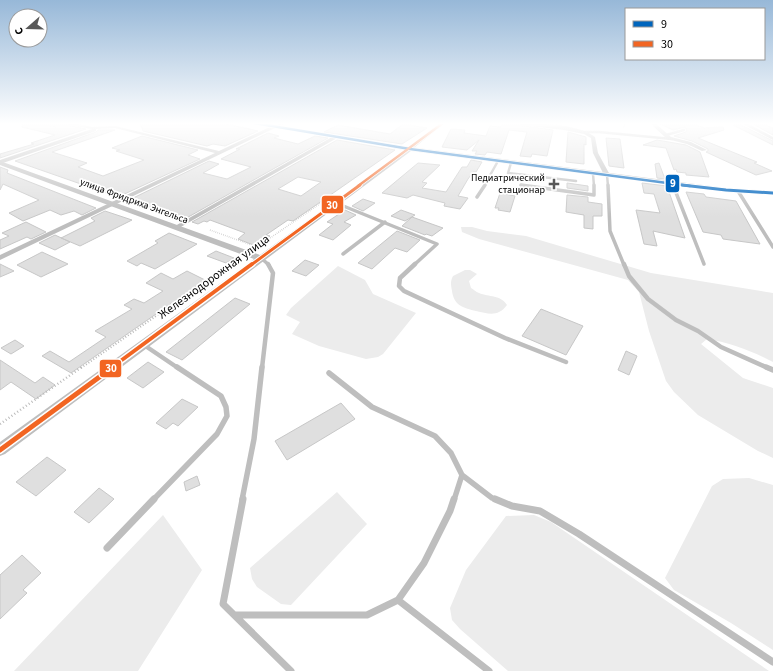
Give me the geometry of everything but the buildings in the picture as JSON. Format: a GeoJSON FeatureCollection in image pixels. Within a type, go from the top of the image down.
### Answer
{"type":"FeatureCollection","features":[{"type":"Feature","properties":{"kind":"street"},"geometry":{"type":"LineString","coordinates":[[0,163],[25,154]]}},
{"type":"Feature","properties":{"kind":"street"},"geometry":{"type":"LineString","coordinates":[[0,258],[216,154]]}},
{"type":"Feature","properties":{"kind":"street"},"geometry":{"type":"LineString","coordinates":[[177,227],[307,154]]}},
{"type":"Feature","properties":{"kind":"street","name":"Железнодорожная улица"},"geometry":{"type":"LineString","coordinates":[[0,450],[403,154]]}},
{"type":"Feature","properties":{"kind":"street"},"geometry":{"type":"LineString","coordinates":[[449,154],[672,184],[773,193]]}},
{"type":"Feature","properties":{"kind":"street"},"geometry":{"type":"LineString","coordinates":[[595,154],[596,158],[604,168],[607,175]]}},
{"type":"Feature","properties":{"kind":"street","name":"улица Фридриха Энгельса"},"geometry":{"type":"LineString","coordinates":[[0,163],[261,258]]}},
{"type":"Feature","properties":{"kind":"lane"},"geometry":{"type":"LineString","coordinates":[[477,197],[492,176],[498,161]]}},
{"type":"Feature","properties":{"kind":"lane"},"geometry":{"type":"LineString","coordinates":[[510,163],[508,173],[576,181]]}},
{"type":"Feature","properties":{"kind":"lane"},"geometry":{"type":"LineString","coordinates":[[521,186],[594,195],[593,174]]}},
{"type":"Feature","properties":{"kind":"lane"},"geometry":{"type":"LineString","coordinates":[[607,175],[610,231],[629,276],[648,299],[676,320],[698,331],[721,347],[773,370]]}},
{"type":"Feature","properties":{"kind":"lane"},"geometry":{"type":"LineString","coordinates":[[672,184],[704,264]]}},
{"type":"Feature","properties":{"kind":"lane"},"geometry":{"type":"LineString","coordinates":[[738,191],[773,247]]}},
{"type":"Feature","properties":{"kind":"lane"},"geometry":{"type":"LineString","coordinates":[[336,203],[437,244],[400,278],[399,286],[404,291],[505,338],[566,362]]}},
{"type":"Feature","properties":{"kind":"lane"},"geometry":{"type":"LineString","coordinates":[[343,254],[385,222]]}},
{"type":"Feature","properties":{"kind":"lane"},"geometry":{"type":"LineString","coordinates":[[261,258],[269,265],[273,273],[254,439],[223,604],[282,660],[291,671]]}},
{"type":"Feature","properties":{"kind":"lane"},"geometry":{"type":"LineString","coordinates":[[107,548],[218,434],[226,422],[228,413],[228,405],[222,396],[144,345]]}},
{"type":"Feature","properties":{"kind":"lane"},"geometry":{"type":"LineString","coordinates":[[329,373],[372,406],[435,436],[451,453],[462,475],[492,498],[512,506],[540,511],[566,526],[773,662]]}},
{"type":"Feature","properties":{"kind":"lane"},"geometry":{"type":"LineString","coordinates":[[235,616],[367,615],[398,600],[424,563],[450,511],[462,475]]}},
{"type":"Feature","properties":{"kind":"lane"},"geometry":{"type":"LineString","coordinates":[[398,600],[489,671]]}},
{"type":"Feature","properties":{"kind":"path"},"geometry":{"type":"LineString","coordinates":[[258,247],[325,200]]}},
{"type":"Feature","properties":{"kind":"path"},"geometry":{"type":"LineString","coordinates":[[0,424],[240,259]]}},
{"type":"Feature","properties":{"kind":"shaded area"},"geometry":{"type":"Polygon","coordinates":[[[461,227],[472,227],[487,231],[526,236],[651,273],[773,293],[773,362],[733,345],[707,339],[701,344],[743,378],[773,388],[773,458],[758,451],[698,415],[674,392],[666,381],[649,331],[639,292],[628,280],[479,239],[462,232],[461,227]]]}},
{"type":"Feature","properties":{"kind":"shaded area"},"geometry":{"type":"Polygon","coordinates":[[[338,266],[365,280],[373,294],[416,313],[383,354],[378,357],[366,359],[319,346],[292,334],[300,322],[286,315],[291,308],[338,266]]]}},
{"type":"Feature","properties":{"kind":"shaded area"},"geometry":{"type":"Polygon","coordinates":[[[465,270],[470,270],[477,274],[469,281],[471,288],[479,293],[502,299],[507,305],[504,309],[497,313],[489,314],[467,309],[457,303],[453,296],[451,280],[453,276],[465,270]]]}},
{"type":"Feature","properties":{"kind":"shaded area"},"geometry":{"type":"Polygon","coordinates":[[[749,478],[773,485],[773,650],[731,623],[674,590],[665,578],[712,486],[723,479],[749,478]]]}},
{"type":"Feature","properties":{"kind":"shaded area"},"geometry":{"type":"Polygon","coordinates":[[[337,492],[367,524],[291,605],[281,604],[257,587],[252,579],[250,568],[337,492]]]}},
{"type":"Feature","properties":{"kind":"shaded area"},"geometry":{"type":"Polygon","coordinates":[[[163,515],[202,570],[138,671],[14,671],[163,515]]]}},
{"type":"Feature","properties":{"kind":"shaded area"},"geometry":{"type":"Polygon","coordinates":[[[534,515],[551,522],[769,671],[508,671],[460,629],[452,620],[450,608],[466,570],[506,516],[534,515]]]}},
{"type":"Feature","properties":{"kind":"transit line","name":"30"},"geometry":{"type":"LineString","coordinates":[[0,450],[401,154]]}},
{"type":"Feature","properties":{"kind":"transit line","name":"9"},"geometry":{"type":"LineString","coordinates":[[448,154],[726,190],[773,193]]}},
{"type":"Feature","properties":{"kind":"place","name":"Педиатрический стационар"},"geometry":{"type":"Point","coordinates":[554,184]}}]}
